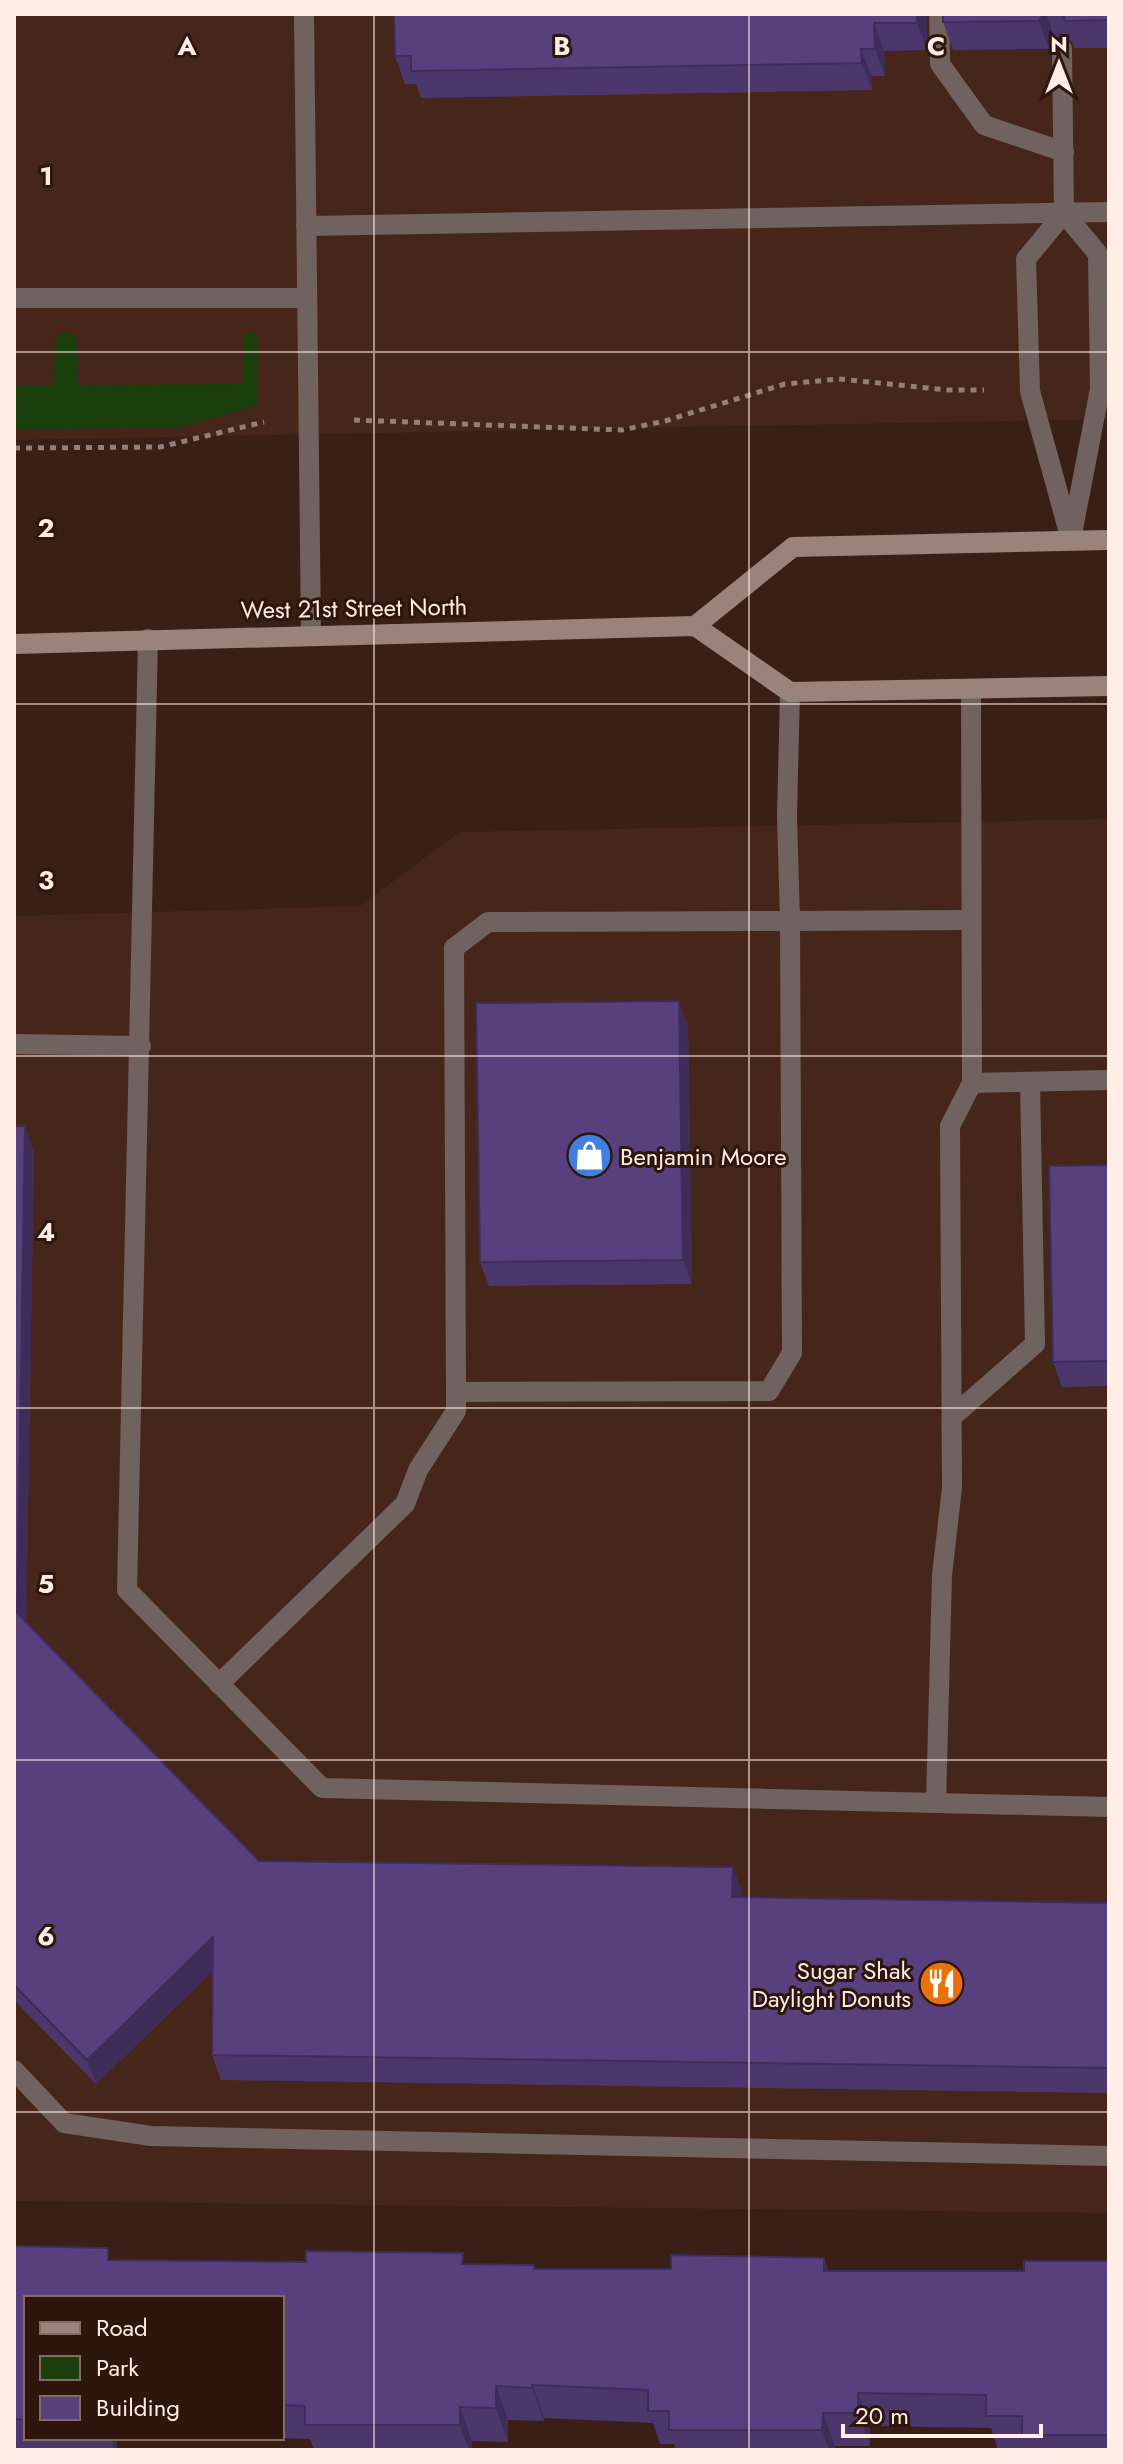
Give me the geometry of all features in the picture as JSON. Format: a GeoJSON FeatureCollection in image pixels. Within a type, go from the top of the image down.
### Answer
{"type":"FeatureCollection","features":[{"type":"Feature","properties":{"kind":"main road"},"geometry":{"type":"LineString","coordinates":[[1109,540],[793,547],[695,626],[790,692],[1109,686]]}},
{"type":"Feature","properties":{"kind":"main road","name":"West 21st Street North"},"geometry":{"type":"LineString","coordinates":[[14,644],[695,626]]}},
{"type":"Feature","properties":{"kind":"lane"},"geometry":{"type":"LineString","coordinates":[[304,14],[311,635]]}},
{"type":"Feature","properties":{"kind":"lane"},"geometry":{"type":"LineString","coordinates":[[939,14],[940,64],[984,125],[1064,152]]}},
{"type":"Feature","properties":{"kind":"lane"},"geometry":{"type":"LineString","coordinates":[[1062,49],[1064,213],[1026,259],[1030,391],[1071,540]]}},
{"type":"Feature","properties":{"kind":"lane"},"geometry":{"type":"LineString","coordinates":[[306,226],[1109,212]]}},
{"type":"Feature","properties":{"kind":"lane"},"geometry":{"type":"LineString","coordinates":[[1064,213],[1098,254],[1100,389],[1071,540]]}},
{"type":"Feature","properties":{"kind":"lane"},"geometry":{"type":"LineString","coordinates":[[14,298],[307,298]]}},
{"type":"Feature","properties":{"kind":"lane"},"geometry":{"type":"LineString","coordinates":[[148,639],[127,1590],[322,1788],[1109,1807]]}},
{"type":"Feature","properties":{"kind":"lane"},"geometry":{"type":"LineString","coordinates":[[936,1803],[942,1575],[952,1488],[950,1126],[972,1083],[971,689]]}},
{"type":"Feature","properties":{"kind":"lane"},"geometry":{"type":"LineString","coordinates":[[456,1392],[769,1391],[792,1353],[787,816],[790,692]]}},
{"type":"Feature","properties":{"kind":"lane"},"geometry":{"type":"LineString","coordinates":[[219,1684],[405,1504],[418,1470],[456,1411],[454,948],[488,922],[971,920]]}},
{"type":"Feature","properties":{"kind":"lane"},"geometry":{"type":"LineString","coordinates":[[14,1044],[141,1046]]}},
{"type":"Feature","properties":{"kind":"lane"},"geometry":{"type":"LineString","coordinates":[[972,1083],[1109,1080]]}},
{"type":"Feature","properties":{"kind":"lane"},"geometry":{"type":"LineString","coordinates":[[952,1417],[1035,1344],[1030,1082]]}},
{"type":"Feature","properties":{"kind":"lane"},"geometry":{"type":"LineString","coordinates":[[14,2070],[64,2123],[151,2136],[1109,2156]]}},
{"type":"Feature","properties":{"kind":"path"},"geometry":{"type":"LineString","coordinates":[[14,448],[160,447],[256,423],[308,418],[622,430],[665,421],[785,384],[826,380],[948,390],[1030,391]]}},
{"type":"Feature","properties":{"kind":"shaded area"},"geometry":{"type":"Polygon","coordinates":[[[14,14],[1109,14],[1109,419],[14,440],[14,14]]]}},
{"type":"Feature","properties":{"kind":"shaded area"},"geometry":{"type":"Polygon","coordinates":[[[1109,819],[1109,2213],[14,2201],[14,916],[360,906],[459,832],[1109,819]]]}},
{"type":"Feature","properties":{"kind":"green space"},"geometry":{"type":"Polygon","coordinates":[[[62,331],[73,334],[77,339],[78,385],[244,384],[244,338],[254,331],[258,337],[258,405],[182,427],[14,430],[14,385],[54,385],[55,339],[62,331]]]}},
{"type":"Feature","properties":{"kind":"building"},"geometry":{"type":"Polygon","coordinates":[[[394,14],[917,14],[917,23],[874,23],[875,49],[861,49],[862,63],[411,71],[411,56],[395,56],[394,14]]]}},
{"type":"Feature","properties":{"kind":"building"},"geometry":{"type":"Polygon","coordinates":[[[943,14],[1043,14],[1039,21],[943,22],[943,14]]]}},
{"type":"Feature","properties":{"kind":"building"},"geometry":{"type":"Polygon","coordinates":[[[1063,14],[1109,14],[1109,20],[1065,21],[1063,14]]]}},
{"type":"Feature","properties":{"kind":"building","name":"Benjamin Moore"},"geometry":{"type":"Polygon","coordinates":[[[679,1001],[683,1260],[480,1262],[476,1003],[679,1001]]]}},
{"type":"Feature","properties":{"kind":"building"},"geometry":{"type":"Polygon","coordinates":[[[14,1126],[25,1126],[17,1613],[259,1861],[733,1867],[732,1897],[1109,1903],[1109,2068],[212,2055],[213,1937],[87,2060],[14,1985],[14,1126]]]}},
{"type":"Feature","properties":{"kind":"building"},"geometry":{"type":"Polygon","coordinates":[[[1109,1165],[1109,1361],[1053,1362],[1049,1166],[1109,1165]]]}},
{"type":"Feature","properties":{"kind":"building"},"geometry":{"type":"Polygon","coordinates":[[[14,2246],[108,2248],[108,2260],[306,2262],[306,2251],[463,2253],[462,2264],[534,2265],[534,2269],[671,2269],[671,2255],[824,2258],[824,2271],[1024,2271],[1024,2261],[1109,2261],[1109,2435],[1022,2435],[1022,2416],[986,2416],[986,2395],[858,2393],[858,2413],[823,2413],[822,2430],[669,2430],[669,2411],[648,2411],[648,2390],[532,2385],[532,2388],[496,2386],[496,2408],[460,2407],[460,2425],[305,2425],[305,2406],[284,2405],[284,2296],[24,2296],[24,2420],[14,2419],[14,2246]]]}},
{"type":"Feature","properties":{"kind":"place","name":"Benjamin Moore"},"geometry":{"type":"Point","coordinates":[589,1156]}},
{"type":"Feature","properties":{"kind":"place","name":"Sugar Shak Daylight Donuts"},"geometry":{"type":"Point","coordinates":[942,1984]}}]}
